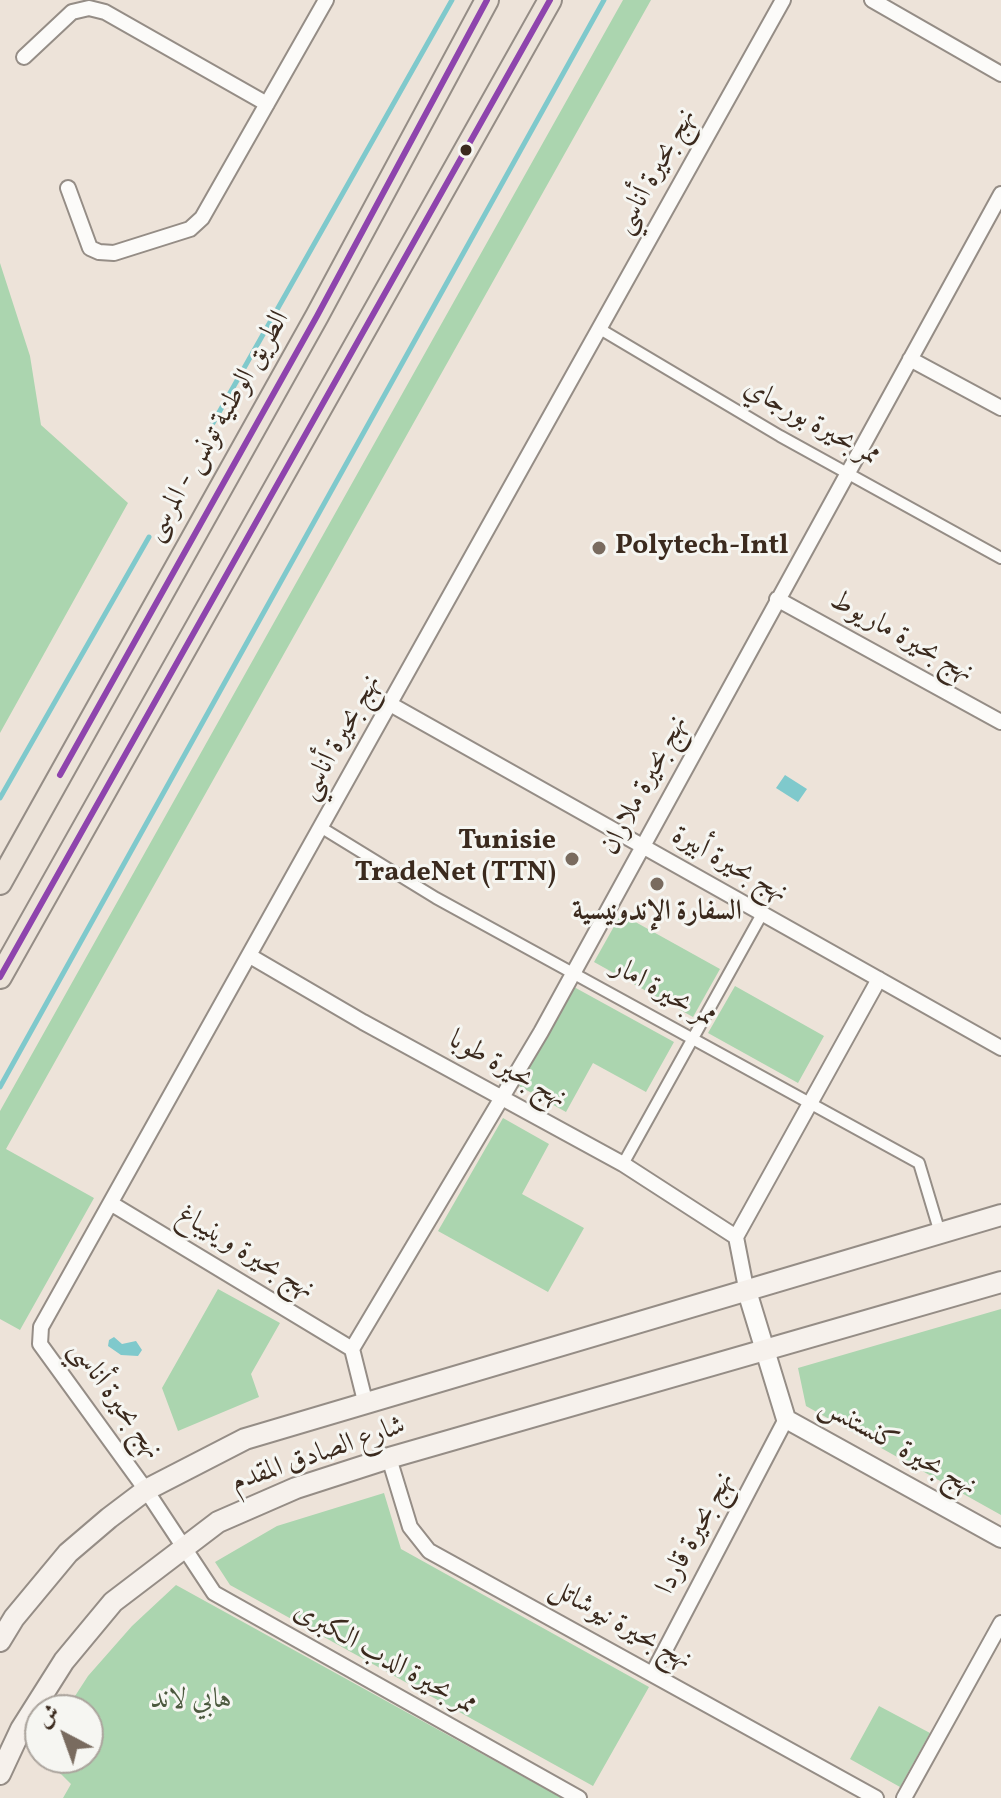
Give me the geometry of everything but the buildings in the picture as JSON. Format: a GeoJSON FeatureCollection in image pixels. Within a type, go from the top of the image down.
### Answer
{"type":"FeatureCollection","features":[{"type":"Feature","properties":{"kind":"highway","name":"الطريق الوطنية تونس - المرسى"},"geometry":{"type":"LineString","coordinates":[[0,883],[317,316],[487,0]]}},
{"type":"Feature","properties":{"kind":"highway"},"geometry":{"type":"LineString","coordinates":[[0,977],[550,0]]}},
{"type":"Feature","properties":{"kind":"main road","name":"شارع الصادق المقدم"},"geometry":{"type":"LineString","coordinates":[[0,1641],[14,1618],[68,1553],[146,1490],[245,1439],[365,1401],[597,1336],[746,1288],[1001,1215]]}},
{"type":"Feature","properties":{"kind":"main road","name":"شارع الصادق المقدم"},"geometry":{"type":"LineString","coordinates":[[0,1774],[21,1729],[64,1661],[113,1602],[218,1522],[296,1488],[389,1458],[1001,1282]]}},
{"type":"Feature","properties":{"kind":"street"},"geometry":{"type":"LineString","coordinates":[[68,188],[90,248],[99,252],[114,253],[181,233],[202,218],[326,0]]}},
{"type":"Feature","properties":{"kind":"street","name":"نهج بحيرة أناسي"},"geometry":{"type":"LineString","coordinates":[[146,1490],[40,1344],[41,1327],[783,0]]}},
{"type":"Feature","properties":{"kind":"street"},"geometry":{"type":"LineString","coordinates":[[872,0],[1001,74]]}},
{"type":"Feature","properties":{"kind":"street"},"geometry":{"type":"LineString","coordinates":[[24,57],[72,12],[89,8],[105,12],[267,104]]}},
{"type":"Feature","properties":{"kind":"street","name":"نهج بحيرة ملاران"},"geometry":{"type":"LineString","coordinates":[[352,1349],[573,972],[1001,194]]}},
{"type":"Feature","properties":{"kind":"street","name":"ممر بحيرة بورجاي"},"geometry":{"type":"LineString","coordinates":[[600,329],[780,436],[1001,558]]}},
{"type":"Feature","properties":{"kind":"street"},"geometry":{"type":"LineString","coordinates":[[910,359],[1001,408]]}},
{"type":"Feature","properties":{"kind":"street","name":"نهج بحيرة ماريوط"},"geometry":{"type":"LineString","coordinates":[[777,599],[1001,722]]}},
{"type":"Feature","properties":{"kind":"street","name":"نهج بحيرة أبيرة"},"geometry":{"type":"LineString","coordinates":[[390,704],[1001,1048]]}},
{"type":"Feature","properties":{"kind":"street","name":"ممر بحيرة امار"},"geometry":{"type":"LineString","coordinates":[[322,828],[436,898],[919,1163],[940,1233]]}},
{"type":"Feature","properties":{"kind":"street"},"geometry":{"type":"LineString","coordinates":[[623,1164],[762,914]]}},
{"type":"Feature","properties":{"kind":"street","name":"نهج بحيرة طوبا"},"geometry":{"type":"LineString","coordinates":[[250,956],[623,1164],[736,1237]]}},
{"type":"Feature","properties":{"kind":"street"},"geometry":{"type":"LineString","coordinates":[[766,1350],[746,1288],[736,1237],[808,1102],[879,979]]}},
{"type":"Feature","properties":{"kind":"street","name":"نهج بحيرة وينيباغ"},"geometry":{"type":"LineString","coordinates":[[112,1204],[352,1349]]}},
{"type":"Feature","properties":{"kind":"street"},"geometry":{"type":"LineString","coordinates":[[352,1349],[365,1401]]}},
{"type":"Feature","properties":{"kind":"street","name":"نهج بحيرة كنستنس"},"geometry":{"type":"LineString","coordinates":[[766,1350],[786,1419],[1001,1538]]}},
{"type":"Feature","properties":{"kind":"street","name":"نهج بحيرة قاردا"},"geometry":{"type":"LineString","coordinates":[[653,1673],[786,1419]]}},
{"type":"Feature","properties":{"kind":"street","name":"نهج بحيرة نيوشاتل"},"geometry":{"type":"LineString","coordinates":[[389,1458],[410,1527],[429,1551],[876,1798]]}},
{"type":"Feature","properties":{"kind":"street","name":"ممر بحيرة الدب الكبرى"},"geometry":{"type":"LineString","coordinates":[[146,1490],[206,1584],[225,1602],[579,1798]]}},
{"type":"Feature","properties":{"kind":"street"},"geometry":{"type":"LineString","coordinates":[[904,1798],[1001,1623]]}},
{"type":"Feature","properties":{"kind":"green space"},"geometry":{"type":"Polygon","coordinates":[[[623,0],[651,0],[6,1149],[94,1198],[20,1330],[0,1319],[0,1111],[623,0]]]}},
{"type":"Feature","properties":{"kind":"green space"},"geometry":{"type":"Polygon","coordinates":[[[0,263],[30,356],[41,425],[128,503],[0,733],[0,263]]]}},
{"type":"Feature","properties":{"kind":"green space"},"geometry":{"type":"Polygon","coordinates":[[[621,914],[720,969],[693,1017],[594,962],[621,914]]]}},
{"type":"Feature","properties":{"kind":"green space"},"geometry":{"type":"Polygon","coordinates":[[[735,986],[824,1036],[798,1083],[708,1033],[735,986]]]}},
{"type":"Feature","properties":{"kind":"green space"},"geometry":{"type":"Polygon","coordinates":[[[574,987],[674,1042],[646,1092],[593,1063],[566,1112],[519,1086],[574,987]]]}},
{"type":"Feature","properties":{"kind":"green space"},"geometry":{"type":"Polygon","coordinates":[[[503,1118],[549,1144],[522,1194],[584,1228],[548,1292],[438,1231],[503,1118]]]}},
{"type":"Feature","properties":{"kind":"green space"},"geometry":{"type":"Polygon","coordinates":[[[218,1289],[280,1323],[251,1374],[259,1397],[178,1431],[162,1388],[218,1289]]]}},
{"type":"Feature","properties":{"kind":"green space"},"geometry":{"type":"Polygon","coordinates":[[[1001,1309],[1001,1515],[806,1406],[798,1368],[1001,1309]]]}},
{"type":"Feature","properties":{"kind":"green space"},"geometry":{"type":"Polygon","coordinates":[[[384,1493],[401,1549],[649,1687],[593,1786],[230,1585],[215,1562],[277,1526],[384,1493]]]}},
{"type":"Feature","properties":{"kind":"green space","name":"هابي لاند"},"geometry":{"type":"Polygon","coordinates":[[[176,1585],[562,1798],[63,1798],[71,1784],[61,1774],[104,1774],[104,1694],[76,1694],[132,1626],[176,1585]]]}},
{"type":"Feature","properties":{"kind":"green space"},"geometry":{"type":"Polygon","coordinates":[[[879,1706],[930,1733],[900,1787],[850,1759],[879,1706]]]}},
{"type":"Feature","properties":{"kind":"water"},"geometry":{"type":"Polygon","coordinates":[[[785,775],[807,789],[798,802],[776,788],[785,775]]]}},
{"type":"Feature","properties":{"kind":"water"},"geometry":{"type":"Polygon","coordinates":[[[114,1337],[122,1344],[136,1341],[142,1350],[138,1356],[121,1355],[108,1346],[109,1340],[114,1337]]]}},
{"type":"Feature","properties":{"kind":"waterway"},"geometry":{"type":"LineString","coordinates":[[213,423],[452,0]]}},
{"type":"Feature","properties":{"kind":"waterway"},"geometry":{"type":"LineString","coordinates":[[0,1087],[604,0]]}},
{"type":"Feature","properties":{"kind":"waterway"},"geometry":{"type":"LineString","coordinates":[[0,798],[149,537]]}},
{"type":"Feature","properties":{"kind":"transit line"},"geometry":{"type":"LineString","coordinates":[[60,775],[317,316],[487,0]]}},
{"type":"Feature","properties":{"kind":"transit line"},"geometry":{"type":"LineString","coordinates":[[0,977],[550,0]]}},
{"type":"Feature","properties":{"kind":"place","name":"Polytech-Intl"},"geometry":{"type":"Point","coordinates":[599,548]}},
{"type":"Feature","properties":{"kind":"place","name":"Tunisie TradeNet (TTN)"},"geometry":{"type":"Point","coordinates":[572,859]}},
{"type":"Feature","properties":{"kind":"place","name":"السفارة الإندونيسية"},"geometry":{"type":"Point","coordinates":[657,884]}}]}
